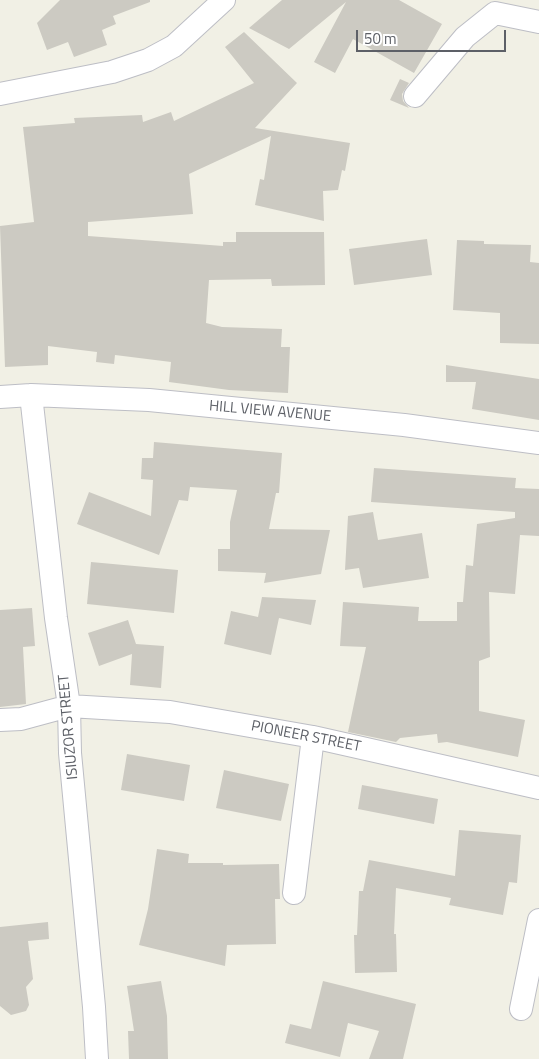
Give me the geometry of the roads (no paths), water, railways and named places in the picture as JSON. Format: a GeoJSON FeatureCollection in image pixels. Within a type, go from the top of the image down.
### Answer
{"type":"FeatureCollection","features":[{"type":"Feature","properties":{"kind":"street"},"geometry":{"type":"LineString","coordinates":[[0,94],[112,72],[148,60],[174,46],[224,0]]}},
{"type":"Feature","properties":{"kind":"street"},"geometry":{"type":"LineString","coordinates":[[415,96],[465,37],[495,13],[539,22]]}},
{"type":"Feature","properties":{"kind":"street","name":"HILL VIEW AVENUE"},"geometry":{"type":"LineString","coordinates":[[0,397],[31,395],[149,400],[404,425],[539,443]]}},
{"type":"Feature","properties":{"kind":"street","name":"ISIUZOR STREET"},"geometry":{"type":"LineString","coordinates":[[31,395],[56,618],[69,706],[70,753],[94,1007],[97,1059]]}},
{"type":"Feature","properties":{"kind":"street","name":"PIONEER STREET"},"geometry":{"type":"LineString","coordinates":[[0,720],[21,719],[69,706],[170,712],[312,737],[539,788]]}},
{"type":"Feature","properties":{"kind":"street"},"geometry":{"type":"LineString","coordinates":[[294,893],[312,737]]}},
{"type":"Feature","properties":{"kind":"street"},"geometry":{"type":"LineString","coordinates":[[520,1009],[539,920]]}}]}
